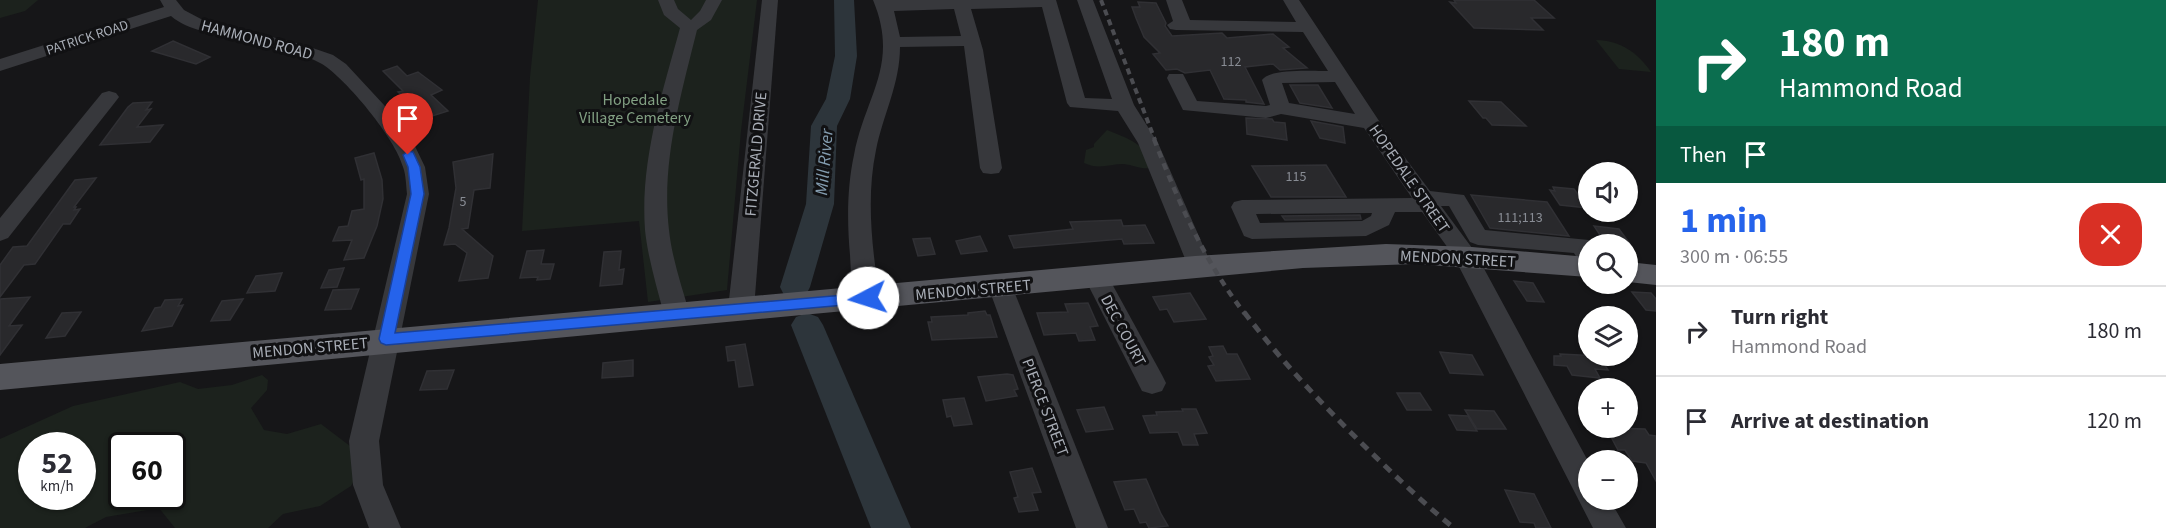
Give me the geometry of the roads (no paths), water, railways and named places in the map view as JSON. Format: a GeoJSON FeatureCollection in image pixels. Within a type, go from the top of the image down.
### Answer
{"type":"FeatureCollection","features":[{"type":"Feature","properties":{"kind":"main road","name":"MENDON STREET"},"geometry":{"type":"LineString","coordinates":[[0,377],[386,339],[868,298],[1266,260],[1465,255],[1578,266]]}},
{"type":"Feature","properties":{"kind":"main road"},"geometry":{"type":"LineString","coordinates":[[1638,273],[1656,275]]}},
{"type":"Feature","properties":{"kind":"street"},"geometry":{"type":"LineString","coordinates":[[666,0],[670,11],[689,27]]}},
{"type":"Feature","properties":{"kind":"street"},"geometry":{"type":"LineString","coordinates":[[689,27],[698,24],[709,13],[714,0]]}},
{"type":"Feature","properties":{"kind":"street","name":"FITZGERALD DRIVE"},"geometry":{"type":"LineString","coordinates":[[741,309],[770,0]]}},
{"type":"Feature","properties":{"kind":"street"},"geometry":{"type":"LineString","coordinates":[[1086,0],[1124,105],[1152,151],[1171,202],[1200,266]]}},
{"type":"Feature","properties":{"kind":"street","name":"HOPEDALE STREET"},"geometry":{"type":"LineString","coordinates":[[1291,0],[1371,123],[1465,255],[1578,470]]}},
{"type":"Feature","properties":{"kind":"street"},"geometry":{"type":"LineString","coordinates":[[868,298],[861,244],[862,169],[869,132],[887,85],[891,42],[890,25],[882,3],[1048,1],[1077,103],[1124,105]]}},
{"type":"Feature","properties":{"kind":"street"},"geometry":{"type":"LineString","coordinates":[[1174,1],[1180,26],[1310,27]]}},
{"type":"Feature","properties":{"kind":"street"},"geometry":{"type":"LineString","coordinates":[[960,2],[972,41],[991,168]]}},
{"type":"Feature","properties":{"kind":"street","name":"PATRICK ROAD"},"geometry":{"type":"LineString","coordinates":[[0,65],[171,4]]}},
{"type":"Feature","properties":{"kind":"street","name":"HAMMOND ROAD"},"geometry":{"type":"LineString","coordinates":[[171,4],[195,23],[298,49],[327,59],[339,68],[377,109],[403,142],[414,167],[418,194],[364,441],[368,484],[385,528]]}},
{"type":"Feature","properties":{"kind":"street"},"geometry":{"type":"LineString","coordinates":[[677,315],[657,230],[657,183],[670,98],[689,27]]}},
{"type":"Feature","properties":{"kind":"street"},"geometry":{"type":"LineString","coordinates":[[891,42],[972,41]]}},
{"type":"Feature","properties":{"kind":"street"},"geometry":{"type":"LineString","coordinates":[[1281,108],[1270,80],[1341,76]]}},
{"type":"Feature","properties":{"kind":"street"},"geometry":{"type":"LineString","coordinates":[[1176,78],[1190,106],[1266,112],[1281,108],[1371,123]]}},
{"type":"Feature","properties":{"kind":"street"},"geometry":{"type":"LineString","coordinates":[[0,233],[109,97]]}},
{"type":"Feature","properties":{"kind":"street"},"geometry":{"type":"LineString","coordinates":[[1266,260],[1242,207],[1456,200],[1478,237],[1578,246]]}},
{"type":"Feature","properties":{"kind":"street"},"geometry":{"type":"LineString","coordinates":[[1252,231],[1366,228],[1381,220],[1386,204]]}},
{"type":"Feature","properties":{"kind":"street"},"geometry":{"type":"LineString","coordinates":[[1366,228],[1401,255]]}},
{"type":"Feature","properties":{"kind":"street","name":"DEC COURT"},"geometry":{"type":"LineString","coordinates":[[1096,277],[1152,383]]}},
{"type":"Feature","properties":{"kind":"street","name":"PIERCE STREET"},"geometry":{"type":"LineString","coordinates":[[1000,286],[1092,528]]}},
{"type":"Feature","properties":{"kind":"street"},"geometry":{"type":"LineString","coordinates":[[1600,510],[1610,528]]}},
{"type":"Feature","properties":{"kind":"waterway","name":"Mill River"},"geometry":{"type":"LineString","coordinates":[[795,287],[820,204],[824,126],[838,99],[846,56],[844,0]]}},
{"type":"Feature","properties":{"kind":"waterway","name":"Mill River"},"geometry":{"type":"LineString","coordinates":[[807,325],[891,528]]}},
{"type":"Feature","properties":{"kind":"railway"},"geometry":{"type":"LineString","coordinates":[[1101,0],[1155,140]]}},
{"type":"Feature","properties":{"kind":"railway"},"geometry":{"type":"LineString","coordinates":[[1154,139],[1193,230],[1217,273],[1245,314]]}},
{"type":"Feature","properties":{"kind":"railway"},"geometry":{"type":"LineString","coordinates":[[1244,312],[1293,372],[1328,409],[1364,446],[1454,528]]}},
{"type":"Feature","properties":{"kind":"park label","name":"Hopedale Village Cemetery"},"geometry":{"type":"Point","coordinates":[635,108]}}]}
